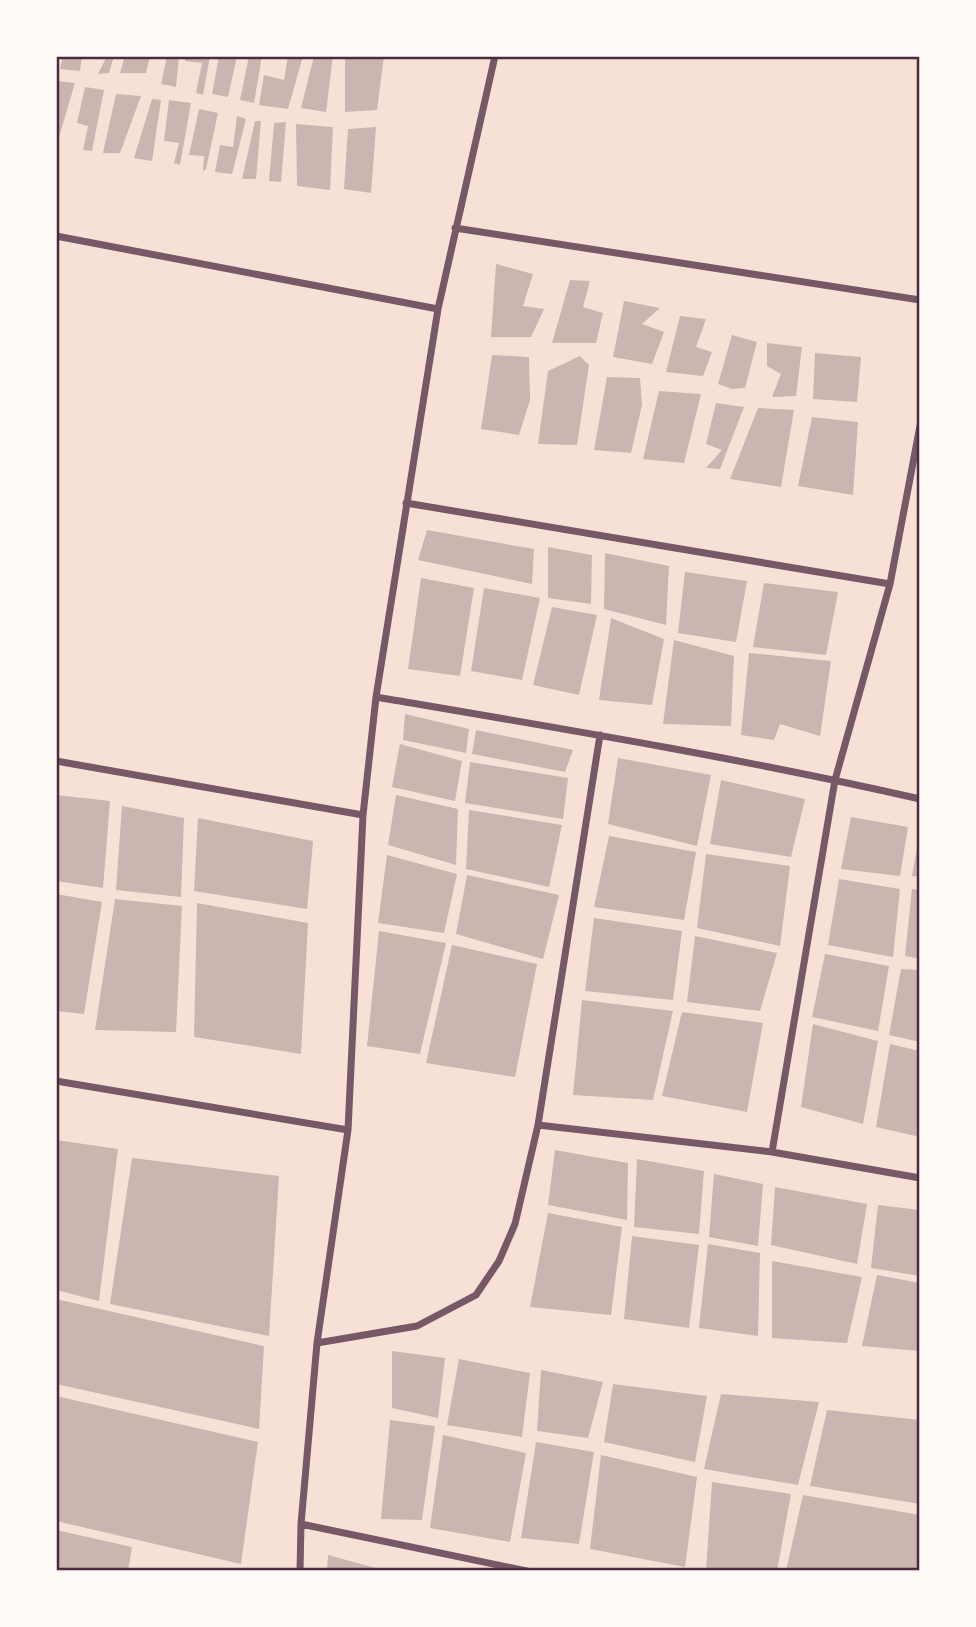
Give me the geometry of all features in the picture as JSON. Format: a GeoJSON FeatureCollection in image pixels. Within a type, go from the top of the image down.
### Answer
{"type":"FeatureCollection","features":[{"type":"Feature","properties":{"kind":"street"},"geometry":{"type":"LineString","coordinates":[[300,1571],[300,1524],[317,1343],[348,1130],[363,814],[376,697],[438,309],[495,56]]}},
{"type":"Feature","properties":{"kind":"street"},"geometry":{"type":"LineString","coordinates":[[455,228],[920,300]]}},
{"type":"Feature","properties":{"kind":"street"},"geometry":{"type":"LineString","coordinates":[[56,236],[438,309]]}},
{"type":"Feature","properties":{"kind":"street"},"geometry":{"type":"LineString","coordinates":[[772,1152],[835,780],[890,584],[920,426]]}},
{"type":"Feature","properties":{"kind":"street"},"geometry":{"type":"LineString","coordinates":[[406,503],[890,584]]}},
{"type":"Feature","properties":{"kind":"street"},"geometry":{"type":"LineString","coordinates":[[376,697],[600,735],[835,780],[920,800]]}},
{"type":"Feature","properties":{"kind":"street"},"geometry":{"type":"LineString","coordinates":[[317,1343],[417,1326],[475,1295],[499,1261],[515,1224],[538,1125],[600,735]]}},
{"type":"Feature","properties":{"kind":"street"},"geometry":{"type":"LineString","coordinates":[[56,761],[363,814]]}},
{"type":"Feature","properties":{"kind":"street"},"geometry":{"type":"LineString","coordinates":[[56,1081],[348,1130]]}},
{"type":"Feature","properties":{"kind":"street"},"geometry":{"type":"LineString","coordinates":[[538,1125],[772,1152],[920,1178]]}},
{"type":"Feature","properties":{"kind":"street"},"geometry":{"type":"LineString","coordinates":[[300,1524],[527,1571]]}},
{"type":"Feature","properties":{"kind":"building"},"geometry":{"type":"Polygon","coordinates":[[[63,56],[82,56],[80,71],[60,69],[63,56]]]}},
{"type":"Feature","properties":{"kind":"building"},"geometry":{"type":"Polygon","coordinates":[[[107,56],[114,56],[109,73],[98,74],[107,56]]]}},
{"type":"Feature","properties":{"kind":"building"},"geometry":{"type":"Polygon","coordinates":[[[125,56],[150,56],[146,73],[120,73],[125,56]]]}},
{"type":"Feature","properties":{"kind":"building"},"geometry":{"type":"Polygon","coordinates":[[[167,56],[179,56],[176,87],[161,84],[167,56]]]}},
{"type":"Feature","properties":{"kind":"building"},"geometry":{"type":"Polygon","coordinates":[[[185,56],[210,56],[203,95],[196,93],[202,63],[185,61],[185,56]]]}},
{"type":"Feature","properties":{"kind":"building"},"geometry":{"type":"Polygon","coordinates":[[[219,56],[237,56],[228,97],[212,94],[219,56]]]}},
{"type":"Feature","properties":{"kind":"building"},"geometry":{"type":"Polygon","coordinates":[[[249,56],[262,56],[254,103],[240,100],[249,56]]]}},
{"type":"Feature","properties":{"kind":"building"},"geometry":{"type":"Polygon","coordinates":[[[288,56],[303,56],[288,109],[259,105],[264,75],[284,80],[288,56]]]}},
{"type":"Feature","properties":{"kind":"building"},"geometry":{"type":"Polygon","coordinates":[[[314,56],[333,56],[326,112],[301,108],[314,56]]]}},
{"type":"Feature","properties":{"kind":"building"},"geometry":{"type":"Polygon","coordinates":[[[345,56],[384,56],[377,110],[345,112],[345,56]]]}},
{"type":"Feature","properties":{"kind":"building"},"geometry":{"type":"Polygon","coordinates":[[[56,81],[75,83],[57,144],[56,144],[56,81]]]}},
{"type":"Feature","properties":{"kind":"building"},"geometry":{"type":"Polygon","coordinates":[[[85,87],[104,90],[92,151],[83,150],[88,126],[77,123],[85,87]]]}},
{"type":"Feature","properties":{"kind":"building"},"geometry":{"type":"Polygon","coordinates":[[[116,94],[141,96],[120,153],[103,153],[116,94]]]}},
{"type":"Feature","properties":{"kind":"building"},"geometry":{"type":"Polygon","coordinates":[[[152,99],[161,100],[152,161],[134,158],[152,99]]]}},
{"type":"Feature","properties":{"kind":"building"},"geometry":{"type":"Polygon","coordinates":[[[169,100],[191,103],[180,165],[174,163],[179,143],[164,141],[169,100]]]}},
{"type":"Feature","properties":{"kind":"building"},"geometry":{"type":"Polygon","coordinates":[[[199,109],[218,113],[206,169],[203,171],[204,156],[189,155],[199,109]]]}},
{"type":"Feature","properties":{"kind":"building"},"geometry":{"type":"Polygon","coordinates":[[[237,116],[246,119],[232,174],[215,172],[220,145],[233,147],[237,116]]]}},
{"type":"Feature","properties":{"kind":"building"},"geometry":{"type":"Polygon","coordinates":[[[255,121],[261,121],[256,179],[242,179],[255,121]]]}},
{"type":"Feature","properties":{"kind":"building"},"geometry":{"type":"Polygon","coordinates":[[[286,122],[281,182],[269,181],[274,123],[286,122]]]}},
{"type":"Feature","properties":{"kind":"building"},"geometry":{"type":"Polygon","coordinates":[[[296,124],[333,127],[330,190],[297,186],[296,124]]]}},
{"type":"Feature","properties":{"kind":"building"},"geometry":{"type":"Polygon","coordinates":[[[376,127],[371,193],[344,189],[348,129],[376,127]]]}},
{"type":"Feature","properties":{"kind":"building"},"geometry":{"type":"Polygon","coordinates":[[[496,264],[533,274],[523,306],[544,309],[531,337],[491,337],[496,264]]]}},
{"type":"Feature","properties":{"kind":"building"},"geometry":{"type":"Polygon","coordinates":[[[570,280],[590,281],[583,307],[603,313],[596,343],[552,343],[570,280]]]}},
{"type":"Feature","properties":{"kind":"building"},"geometry":{"type":"Polygon","coordinates":[[[624,301],[660,308],[642,324],[664,332],[652,364],[613,357],[624,301]]]}},
{"type":"Feature","properties":{"kind":"building"},"geometry":{"type":"Polygon","coordinates":[[[680,316],[706,319],[696,347],[712,352],[703,376],[666,372],[680,316]]]}},
{"type":"Feature","properties":{"kind":"building"},"geometry":{"type":"Polygon","coordinates":[[[732,335],[757,342],[745,388],[732,389],[718,384],[732,335]]]}},
{"type":"Feature","properties":{"kind":"building"},"geometry":{"type":"Polygon","coordinates":[[[767,343],[802,347],[796,396],[772,397],[781,374],[767,366],[767,343]]]}},
{"type":"Feature","properties":{"kind":"building"},"geometry":{"type":"Polygon","coordinates":[[[815,353],[861,357],[857,402],[813,399],[815,353]]]}},
{"type":"Feature","properties":{"kind":"building"},"geometry":{"type":"Polygon","coordinates":[[[492,355],[529,357],[530,400],[519,435],[481,429],[492,355]]]}},
{"type":"Feature","properties":{"kind":"building"},"geometry":{"type":"Polygon","coordinates":[[[580,356],[589,365],[577,445],[538,444],[548,371],[580,356]]]}},
{"type":"Feature","properties":{"kind":"building"},"geometry":{"type":"Polygon","coordinates":[[[607,377],[640,378],[642,405],[631,453],[594,450],[607,377]]]}},
{"type":"Feature","properties":{"kind":"building"},"geometry":{"type":"Polygon","coordinates":[[[659,391],[701,394],[684,463],[643,459],[659,391]]]}},
{"type":"Feature","properties":{"kind":"building"},"geometry":{"type":"Polygon","coordinates":[[[716,403],[744,407],[720,469],[706,468],[722,450],[706,444],[716,403]]]}},
{"type":"Feature","properties":{"kind":"building"},"geometry":{"type":"Polygon","coordinates":[[[758,408],[794,410],[781,487],[730,479],[758,408]]]}},
{"type":"Feature","properties":{"kind":"building"},"geometry":{"type":"Polygon","coordinates":[[[812,417],[858,422],[853,495],[798,486],[812,417]]]}},
{"type":"Feature","properties":{"kind":"building"},"geometry":{"type":"Polygon","coordinates":[[[427,530],[534,549],[532,584],[418,560],[427,530]]]}},
{"type":"Feature","properties":{"kind":"building"},"geometry":{"type":"Polygon","coordinates":[[[548,547],[592,555],[591,604],[548,598],[548,547]]]}},
{"type":"Feature","properties":{"kind":"building"},"geometry":{"type":"Polygon","coordinates":[[[605,553],[669,566],[666,625],[604,609],[605,553]]]}},
{"type":"Feature","properties":{"kind":"building"},"geometry":{"type":"Polygon","coordinates":[[[685,572],[747,581],[736,642],[678,633],[685,572]]]}},
{"type":"Feature","properties":{"kind":"building"},"geometry":{"type":"Polygon","coordinates":[[[421,578],[474,588],[460,676],[408,669],[421,578]]]}},
{"type":"Feature","properties":{"kind":"building"},"geometry":{"type":"Polygon","coordinates":[[[764,583],[838,592],[826,655],[753,647],[764,583]]]}},
{"type":"Feature","properties":{"kind":"building"},"geometry":{"type":"Polygon","coordinates":[[[484,588],[540,598],[522,680],[471,671],[484,588]]]}},
{"type":"Feature","properties":{"kind":"building"},"geometry":{"type":"Polygon","coordinates":[[[552,607],[597,615],[579,695],[533,685],[552,607]]]}},
{"type":"Feature","properties":{"kind":"building"},"geometry":{"type":"Polygon","coordinates":[[[611,618],[664,639],[652,705],[599,700],[611,618]]]}},
{"type":"Feature","properties":{"kind":"building"},"geometry":{"type":"Polygon","coordinates":[[[674,640],[734,656],[731,726],[663,724],[674,640]]]}},
{"type":"Feature","properties":{"kind":"building"},"geometry":{"type":"Polygon","coordinates":[[[749,653],[831,661],[820,736],[780,724],[774,740],[741,735],[749,653]]]}},
{"type":"Feature","properties":{"kind":"building"},"geometry":{"type":"Polygon","coordinates":[[[405,714],[469,729],[466,753],[403,740],[405,714]]]}},
{"type":"Feature","properties":{"kind":"building"},"geometry":{"type":"Polygon","coordinates":[[[476,730],[573,750],[565,772],[472,754],[476,730]]]}},
{"type":"Feature","properties":{"kind":"building"},"geometry":{"type":"Polygon","coordinates":[[[400,744],[462,761],[455,801],[392,787],[400,744]]]}},
{"type":"Feature","properties":{"kind":"building"},"geometry":{"type":"Polygon","coordinates":[[[618,758],[711,775],[697,846],[608,824],[618,758]]]}},
{"type":"Feature","properties":{"kind":"building"},"geometry":{"type":"Polygon","coordinates":[[[470,762],[568,778],[563,819],[465,803],[470,762]]]}},
{"type":"Feature","properties":{"kind":"building"},"geometry":{"type":"Polygon","coordinates":[[[721,780],[805,799],[791,857],[710,844],[721,780]]]}},
{"type":"Feature","properties":{"kind":"building"},"geometry":{"type":"Polygon","coordinates":[[[56,795],[110,801],[103,888],[56,881],[56,795]]]}},
{"type":"Feature","properties":{"kind":"building"},"geometry":{"type":"Polygon","coordinates":[[[396,795],[458,809],[456,865],[388,845],[396,795]]]}},
{"type":"Feature","properties":{"kind":"building"},"geometry":{"type":"Polygon","coordinates":[[[122,806],[184,818],[181,897],[116,890],[122,806]]]}},
{"type":"Feature","properties":{"kind":"building"},"geometry":{"type":"Polygon","coordinates":[[[469,810],[562,825],[549,887],[466,869],[469,810]]]}},
{"type":"Feature","properties":{"kind":"building"},"geometry":{"type":"Polygon","coordinates":[[[851,817],[908,827],[900,876],[841,869],[851,817]]]}},
{"type":"Feature","properties":{"kind":"building"},"geometry":{"type":"Polygon","coordinates":[[[198,818],[313,841],[307,909],[194,891],[198,818]]]}},
{"type":"Feature","properties":{"kind":"building"},"geometry":{"type":"Polygon","coordinates":[[[609,836],[696,852],[684,920],[594,907],[609,836]]]}},
{"type":"Feature","properties":{"kind":"building"},"geometry":{"type":"Polygon","coordinates":[[[920,837],[920,877],[912,876],[920,837]]]}},
{"type":"Feature","properties":{"kind":"building"},"geometry":{"type":"Polygon","coordinates":[[[706,854],[790,866],[780,946],[697,928],[706,854]]]}},
{"type":"Feature","properties":{"kind":"building"},"geometry":{"type":"Polygon","coordinates":[[[387,855],[457,874],[444,933],[378,923],[387,855]]]}},
{"type":"Feature","properties":{"kind":"building"},"geometry":{"type":"Polygon","coordinates":[[[467,875],[559,895],[543,959],[456,934],[467,875]]]}},
{"type":"Feature","properties":{"kind":"building"},"geometry":{"type":"Polygon","coordinates":[[[839,879],[900,889],[893,957],[828,945],[839,879]]]}},
{"type":"Feature","properties":{"kind":"building"},"geometry":{"type":"Polygon","coordinates":[[[912,889],[920,890],[920,959],[905,956],[912,889]]]}},
{"type":"Feature","properties":{"kind":"building"},"geometry":{"type":"Polygon","coordinates":[[[56,894],[102,902],[84,1014],[56,1011],[56,894]]]}},
{"type":"Feature","properties":{"kind":"building"},"geometry":{"type":"Polygon","coordinates":[[[115,899],[182,906],[176,1032],[95,1030],[115,899]]]}},
{"type":"Feature","properties":{"kind":"building"},"geometry":{"type":"Polygon","coordinates":[[[197,903],[308,923],[301,1054],[194,1037],[197,903]]]}},
{"type":"Feature","properties":{"kind":"building"},"geometry":{"type":"Polygon","coordinates":[[[594,918],[682,931],[673,1000],[585,991],[594,918]]]}},
{"type":"Feature","properties":{"kind":"building"},"geometry":{"type":"Polygon","coordinates":[[[379,931],[446,943],[420,1054],[367,1046],[379,931]]]}},
{"type":"Feature","properties":{"kind":"building"},"geometry":{"type":"Polygon","coordinates":[[[695,936],[777,953],[760,1011],[687,1002],[695,936]]]}},
{"type":"Feature","properties":{"kind":"building"},"geometry":{"type":"Polygon","coordinates":[[[452,945],[537,964],[515,1077],[426,1063],[452,945]]]}},
{"type":"Feature","properties":{"kind":"building"},"geometry":{"type":"Polygon","coordinates":[[[825,954],[889,966],[878,1031],[812,1017],[825,954]]]}},
{"type":"Feature","properties":{"kind":"building"},"geometry":{"type":"Polygon","coordinates":[[[901,969],[920,970],[920,1042],[889,1035],[901,969]]]}},
{"type":"Feature","properties":{"kind":"building"},"geometry":{"type":"Polygon","coordinates":[[[582,1000],[673,1011],[653,1100],[573,1095],[582,1000]]]}},
{"type":"Feature","properties":{"kind":"building"},"geometry":{"type":"Polygon","coordinates":[[[682,1012],[763,1023],[747,1112],[662,1096],[682,1012]]]}},
{"type":"Feature","properties":{"kind":"building"},"geometry":{"type":"Polygon","coordinates":[[[813,1024],[878,1041],[863,1124],[801,1107],[813,1024]]]}},
{"type":"Feature","properties":{"kind":"building"},"geometry":{"type":"Polygon","coordinates":[[[890,1044],[920,1051],[920,1137],[876,1127],[890,1044]]]}},
{"type":"Feature","properties":{"kind":"building"},"geometry":{"type":"Polygon","coordinates":[[[56,1140],[118,1149],[99,1301],[56,1290],[56,1140]]]}},
{"type":"Feature","properties":{"kind":"building"},"geometry":{"type":"Polygon","coordinates":[[[555,1150],[628,1163],[627,1220],[548,1205],[555,1150]]]}},
{"type":"Feature","properties":{"kind":"building"},"geometry":{"type":"Polygon","coordinates":[[[132,1158],[279,1176],[269,1336],[110,1304],[132,1158]]]}},
{"type":"Feature","properties":{"kind":"building"},"geometry":{"type":"Polygon","coordinates":[[[637,1159],[704,1171],[699,1234],[634,1227],[637,1159]]]}},
{"type":"Feature","properties":{"kind":"building"},"geometry":{"type":"Polygon","coordinates":[[[714,1174],[763,1184],[758,1246],[709,1237],[714,1174]]]}},
{"type":"Feature","properties":{"kind":"building"},"geometry":{"type":"Polygon","coordinates":[[[775,1187],[867,1204],[857,1264],[771,1245],[775,1187]]]}},
{"type":"Feature","properties":{"kind":"building"},"geometry":{"type":"Polygon","coordinates":[[[878,1205],[920,1210],[920,1276],[871,1268],[878,1205]]]}},
{"type":"Feature","properties":{"kind":"building"},"geometry":{"type":"Polygon","coordinates":[[[548,1213],[622,1227],[611,1315],[530,1307],[548,1213]]]}},
{"type":"Feature","properties":{"kind":"building"},"geometry":{"type":"Polygon","coordinates":[[[632,1236],[699,1245],[689,1328],[624,1319],[632,1236]]]}},
{"type":"Feature","properties":{"kind":"building"},"geometry":{"type":"Polygon","coordinates":[[[708,1244],[760,1253],[758,1336],[699,1328],[708,1244]]]}},
{"type":"Feature","properties":{"kind":"building"},"geometry":{"type":"Polygon","coordinates":[[[772,1261],[862,1277],[847,1343],[772,1338],[772,1261]]]}},
{"type":"Feature","properties":{"kind":"building"},"geometry":{"type":"Polygon","coordinates":[[[877,1275],[920,1283],[920,1351],[862,1346],[877,1275]]]}},
{"type":"Feature","properties":{"kind":"building"},"geometry":{"type":"Polygon","coordinates":[[[56,1299],[264,1346],[259,1429],[56,1384],[56,1299]]]}},
{"type":"Feature","properties":{"kind":"building"},"geometry":{"type":"Polygon","coordinates":[[[392,1351],[445,1358],[438,1418],[392,1408],[392,1351]]]}},
{"type":"Feature","properties":{"kind":"building"},"geometry":{"type":"Polygon","coordinates":[[[459,1359],[530,1373],[522,1437],[447,1425],[459,1359]]]}},
{"type":"Feature","properties":{"kind":"building"},"geometry":{"type":"Polygon","coordinates":[[[541,1370],[603,1382],[588,1438],[537,1431],[541,1370]]]}},
{"type":"Feature","properties":{"kind":"building"},"geometry":{"type":"Polygon","coordinates":[[[613,1384],[707,1396],[695,1462],[604,1442],[613,1384]]]}},
{"type":"Feature","properties":{"kind":"building"},"geometry":{"type":"Polygon","coordinates":[[[721,1394],[819,1402],[798,1485],[704,1469],[721,1394]]]}},
{"type":"Feature","properties":{"kind":"building"},"geometry":{"type":"Polygon","coordinates":[[[56,1396],[258,1442],[241,1564],[56,1521],[56,1396]]]}},
{"type":"Feature","properties":{"kind":"building"},"geometry":{"type":"Polygon","coordinates":[[[827,1410],[920,1420],[920,1504],[810,1486],[827,1410]]]}},
{"type":"Feature","properties":{"kind":"building"},"geometry":{"type":"Polygon","coordinates":[[[390,1420],[435,1426],[422,1520],[381,1519],[390,1420]]]}},
{"type":"Feature","properties":{"kind":"building"},"geometry":{"type":"Polygon","coordinates":[[[443,1435],[526,1453],[510,1542],[430,1528],[443,1435]]]}},
{"type":"Feature","properties":{"kind":"building"},"geometry":{"type":"Polygon","coordinates":[[[536,1442],[594,1452],[579,1544],[521,1538],[536,1442]]]}},
{"type":"Feature","properties":{"kind":"building"},"geometry":{"type":"Polygon","coordinates":[[[601,1455],[697,1477],[685,1567],[590,1549],[601,1455]]]}},
{"type":"Feature","properties":{"kind":"building"},"geometry":{"type":"Polygon","coordinates":[[[712,1482],[791,1494],[777,1571],[706,1571],[712,1482]]]}},
{"type":"Feature","properties":{"kind":"building"},"geometry":{"type":"Polygon","coordinates":[[[803,1495],[920,1515],[920,1571],[786,1571],[803,1495]]]}},
{"type":"Feature","properties":{"kind":"building"},"geometry":{"type":"Polygon","coordinates":[[[56,1530],[132,1547],[128,1571],[56,1571],[56,1530]]]}},
{"type":"Feature","properties":{"kind":"building"},"geometry":{"type":"Polygon","coordinates":[[[328,1555],[383,1570],[383,1571],[327,1571],[328,1555]]]}}]}
